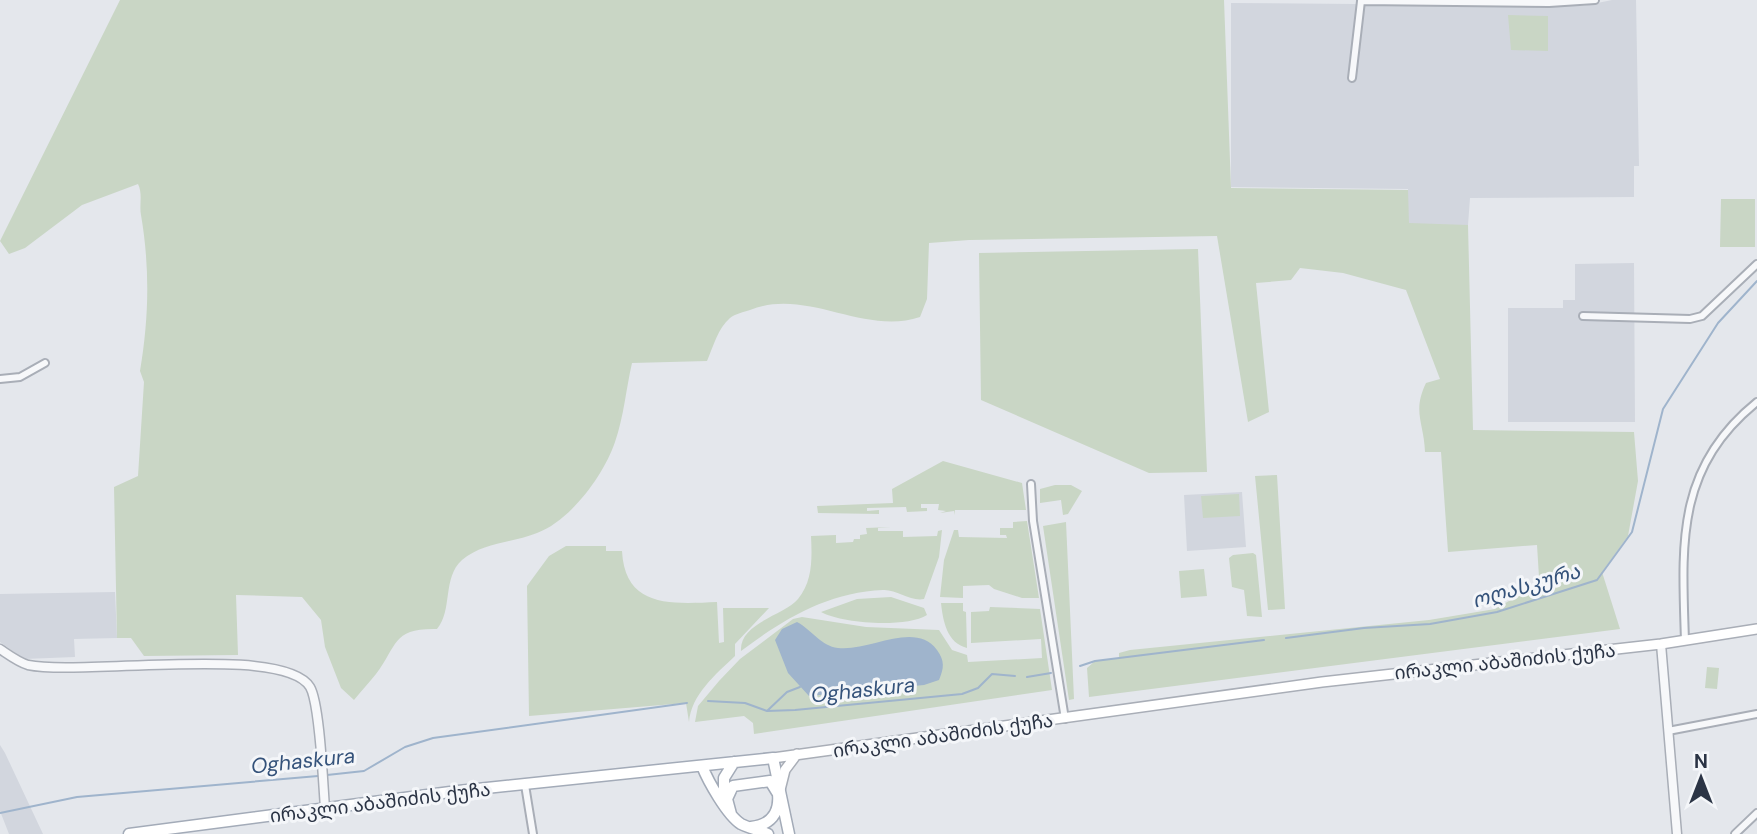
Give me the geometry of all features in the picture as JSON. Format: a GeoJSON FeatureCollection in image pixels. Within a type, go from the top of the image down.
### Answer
{"type":"FeatureCollection","features":[{"type":"Feature","properties":{"kind":"main road","name":"ირაკლი აბაშიძის ქუჩა"},"geometry":{"type":"LineString","coordinates":[[129,834],[325,808],[773,758],[1322,682],[1661,644],[1757,629]]}},
{"type":"Feature","properties":{"kind":"main road"},"geometry":{"type":"LineString","coordinates":[[751,827],[770,821],[776,814],[785,770],[797,754]]}},
{"type":"Feature","properties":{"kind":"main road"},"geometry":{"type":"LineString","coordinates":[[773,758],[778,794],[789,834]]}},
{"type":"Feature","properties":{"kind":"main road"},"geometry":{"type":"LineString","coordinates":[[724,804],[724,778],[734,762]]}},
{"type":"Feature","properties":{"kind":"main road"},"geometry":{"type":"LineString","coordinates":[[702,766],[708,780],[738,822],[768,834]]}},
{"type":"Feature","properties":{"kind":"main road"},"geometry":{"type":"LineString","coordinates":[[731,814],[727,799],[733,786],[770,781],[778,794]]}},
{"type":"Feature","properties":{"kind":"street"},"geometry":{"type":"LineString","coordinates":[[1352,78],[1362,0],[1549,3],[1595,0]]}},
{"type":"Feature","properties":{"kind":"street"},"geometry":{"type":"LineString","coordinates":[[1583,316],[1690,319],[1702,316],[1757,264]]}},
{"type":"Feature","properties":{"kind":"street"},"geometry":{"type":"LineString","coordinates":[[0,379],[20,377],[46,363]]}},
{"type":"Feature","properties":{"kind":"street"},"geometry":{"type":"LineString","coordinates":[[1685,641],[1683,593],[1687,510],[1709,451],[1728,428],[1757,402]]}},
{"type":"Feature","properties":{"kind":"street"},"geometry":{"type":"LineString","coordinates":[[1031,484],[1031,510],[1065,719]]}},
{"type":"Feature","properties":{"kind":"street"},"geometry":{"type":"LineString","coordinates":[[1661,644],[1677,834]]}},
{"type":"Feature","properties":{"kind":"street"},"geometry":{"type":"LineString","coordinates":[[0,649],[29,665],[67,667],[246,664],[284,669],[303,680],[312,692],[325,808]]}},
{"type":"Feature","properties":{"kind":"street"},"geometry":{"type":"LineString","coordinates":[[1668,731],[1757,714]]}},
{"type":"Feature","properties":{"kind":"street"},"geometry":{"type":"LineString","coordinates":[[525,785],[533,834]]}},
{"type":"Feature","properties":{"kind":"street"},"geometry":{"type":"LineString","coordinates":[[1735,834],[1757,813]]}},
{"type":"Feature","properties":{"kind":"shaded area"},"geometry":{"type":"Polygon","coordinates":[[[1612,0],[1636,0],[1639,166],[1634,166],[1634,197],[1470,198],[1468,225],[1408,225],[1408,189],[1231,187],[1231,3],[1583,6],[1612,0]]]}},
{"type":"Feature","properties":{"kind":"shaded area"},"geometry":{"type":"Polygon","coordinates":[[[1634,263],[1635,422],[1508,422],[1508,308],[1563,308],[1563,300],[1575,300],[1575,264],[1634,263]]]}},
{"type":"Feature","properties":{"kind":"shaded area"},"geometry":{"type":"Polygon","coordinates":[[[1242,492],[1246,547],[1187,551],[1184,495],[1242,492]]]}},
{"type":"Feature","properties":{"kind":"shaded area"},"geometry":{"type":"Polygon","coordinates":[[[115,592],[117,638],[74,639],[75,657],[24,659],[0,642],[0,594],[115,592]]]}},
{"type":"Feature","properties":{"kind":"shaded area"},"geometry":{"type":"Polygon","coordinates":[[[0,745],[43,834],[9,834],[0,811],[0,745]]]}},
{"type":"Feature","properties":{"kind":"green space"},"geometry":{"type":"Polygon","coordinates":[[[120,0],[1224,0],[1231,188],[1408,190],[1409,223],[1468,225],[1473,430],[1634,432],[1638,481],[1628,536],[1602,572],[1620,629],[1089,697],[1087,668],[1095,661],[1119,658],[1119,653],[1130,650],[1429,620],[1495,609],[1523,593],[1540,593],[1537,545],[1448,552],[1441,452],[1425,452],[1419,410],[1426,383],[1440,379],[1406,290],[1343,273],[1300,268],[1291,280],[1256,283],[1269,412],[1248,422],[1217,236],[969,240],[929,243],[927,299],[920,317],[878,321],[814,307],[771,304],[730,318],[719,332],[707,361],[632,363],[615,442],[603,468],[584,495],[573,508],[549,527],[479,550],[462,560],[452,576],[445,613],[437,629],[422,629],[398,640],[376,674],[354,700],[341,688],[325,647],[321,620],[302,597],[236,595],[238,655],[144,656],[131,638],[117,638],[114,487],[138,476],[144,382],[140,371],[147,293],[146,254],[138,184],[82,205],[25,248],[9,254],[0,241],[120,0]]]}},
{"type":"Feature","properties":{"kind":"green space"},"geometry":{"type":"Polygon","coordinates":[[[1508,15],[1548,16],[1548,51],[1511,50],[1508,15]]]}},
{"type":"Feature","properties":{"kind":"green space"},"geometry":{"type":"Polygon","coordinates":[[[1721,199],[1755,199],[1755,247],[1720,247],[1721,199]]]}},
{"type":"Feature","properties":{"kind":"green space"},"geometry":{"type":"Polygon","coordinates":[[[1198,249],[1207,472],[1149,473],[981,400],[979,253],[1198,249]]]}},
{"type":"Feature","properties":{"kind":"green space"},"geometry":{"type":"Polygon","coordinates":[[[943,461],[1022,483],[1026,510],[955,510],[954,515],[954,511],[940,513],[946,511],[938,510],[939,504],[921,504],[921,508],[927,508],[927,511],[907,512],[906,507],[867,508],[867,511],[879,510],[879,514],[818,513],[817,506],[893,503],[892,489],[943,461]]]}},
{"type":"Feature","properties":{"kind":"green space"},"geometry":{"type":"Polygon","coordinates":[[[1277,475],[1285,609],[1268,610],[1255,476],[1277,475]]]}},
{"type":"Feature","properties":{"kind":"green space"},"geometry":{"type":"Polygon","coordinates":[[[1071,485],[1082,491],[1068,514],[1063,515],[1061,500],[1040,503],[1040,489],[1071,485]]]}},
{"type":"Feature","properties":{"kind":"green space"},"geometry":{"type":"Polygon","coordinates":[[[1239,494],[1240,516],[1203,518],[1201,496],[1239,494]]]}},
{"type":"Feature","properties":{"kind":"green space"},"geometry":{"type":"Polygon","coordinates":[[[1027,521],[1039,598],[1022,598],[989,585],[963,586],[963,598],[940,597],[944,560],[954,530],[958,530],[959,537],[1007,538],[1006,535],[1000,535],[1000,528],[1013,528],[1013,522],[1027,521]]]}},
{"type":"Feature","properties":{"kind":"green space"},"geometry":{"type":"Polygon","coordinates":[[[1066,522],[1074,699],[1069,700],[1043,526],[1066,522]]]}},
{"type":"Feature","properties":{"kind":"green space"},"geometry":{"type":"Polygon","coordinates":[[[891,527],[878,528],[878,531],[903,531],[903,537],[937,536],[938,531],[942,530],[939,557],[924,599],[914,599],[883,590],[843,596],[789,619],[741,651],[742,641],[747,633],[792,605],[803,592],[810,569],[811,536],[836,535],[836,543],[853,542],[854,539],[860,539],[860,535],[867,534],[866,528],[891,527]]]}},
{"type":"Feature","properties":{"kind":"green space"},"geometry":{"type":"Polygon","coordinates":[[[566,546],[606,546],[606,551],[622,551],[625,570],[632,583],[641,593],[653,599],[683,603],[717,602],[719,643],[724,642],[723,608],[769,608],[735,644],[735,656],[699,694],[689,722],[686,703],[529,716],[527,586],[549,556],[566,546]]]}},
{"type":"Feature","properties":{"kind":"green space"},"geometry":{"type":"Polygon","coordinates":[[[1233,555],[1256,555],[1262,617],[1247,616],[1244,590],[1232,587],[1229,558],[1233,555]]]}},
{"type":"Feature","properties":{"kind":"green space"},"geometry":{"type":"Polygon","coordinates":[[[1204,569],[1207,596],[1181,598],[1179,571],[1204,569]]]}},
{"type":"Feature","properties":{"kind":"green space"},"geometry":{"type":"Polygon","coordinates":[[[891,597],[924,608],[927,615],[905,622],[874,623],[844,619],[821,612],[857,599],[891,597]]]}},
{"type":"Feature","properties":{"kind":"green space"},"geometry":{"type":"Polygon","coordinates":[[[941,603],[963,603],[963,611],[966,612],[967,648],[951,636],[945,624],[941,603]]]}},
{"type":"Feature","properties":{"kind":"green space"},"geometry":{"type":"Polygon","coordinates":[[[990,607],[1040,609],[1052,690],[754,734],[753,723],[744,716],[695,722],[698,706],[740,659],[793,619],[802,617],[866,627],[939,630],[952,650],[967,655],[968,662],[1042,658],[1041,639],[971,643],[971,612],[989,611],[990,607]]]}},
{"type":"Feature","properties":{"kind":"green space"},"geometry":{"type":"Polygon","coordinates":[[[1707,667],[1719,668],[1717,689],[1705,688],[1707,667]]]}},
{"type":"Feature","properties":{"kind":"water"},"geometry":{"type":"Polygon","coordinates":[[[797,622],[822,641],[838,648],[863,646],[904,637],[928,641],[941,658],[941,676],[939,680],[924,685],[809,696],[788,673],[775,640],[782,629],[797,622]]]}},
{"type":"Feature","properties":{"kind":"waterway","name":"ოღასკურა"},"geometry":{"type":"LineString","coordinates":[[1286,638],[1364,628],[1430,624],[1497,612],[1597,580],[1632,532],[1663,409],[1718,323],[1757,281]]}},
{"type":"Feature","properties":{"kind":"waterway","name":"Oghaskura"},"geometry":{"type":"LineString","coordinates":[[1080,666],[1095,661],[1264,640]]}},
{"type":"Feature","properties":{"kind":"waterway","name":"Oghaskura"},"geometry":{"type":"LineString","coordinates":[[1027,677],[1051,673]]}},
{"type":"Feature","properties":{"kind":"waterway","name":"Oghaskura"},"geometry":{"type":"LineString","coordinates":[[708,701],[745,703],[767,711],[795,710],[962,694],[978,688],[992,674],[1015,676]]}},
{"type":"Feature","properties":{"kind":"waterway"},"geometry":{"type":"LineString","coordinates":[[767,711],[787,692],[800,687]]}},
{"type":"Feature","properties":{"kind":"waterway","name":"Oghaskura"},"geometry":{"type":"LineString","coordinates":[[327,775],[364,771],[405,747],[433,738],[687,703]]}},
{"type":"Feature","properties":{"kind":"waterway","name":"Oghaskura"},"geometry":{"type":"LineString","coordinates":[[0,813],[77,797],[318,776]]}}]}
